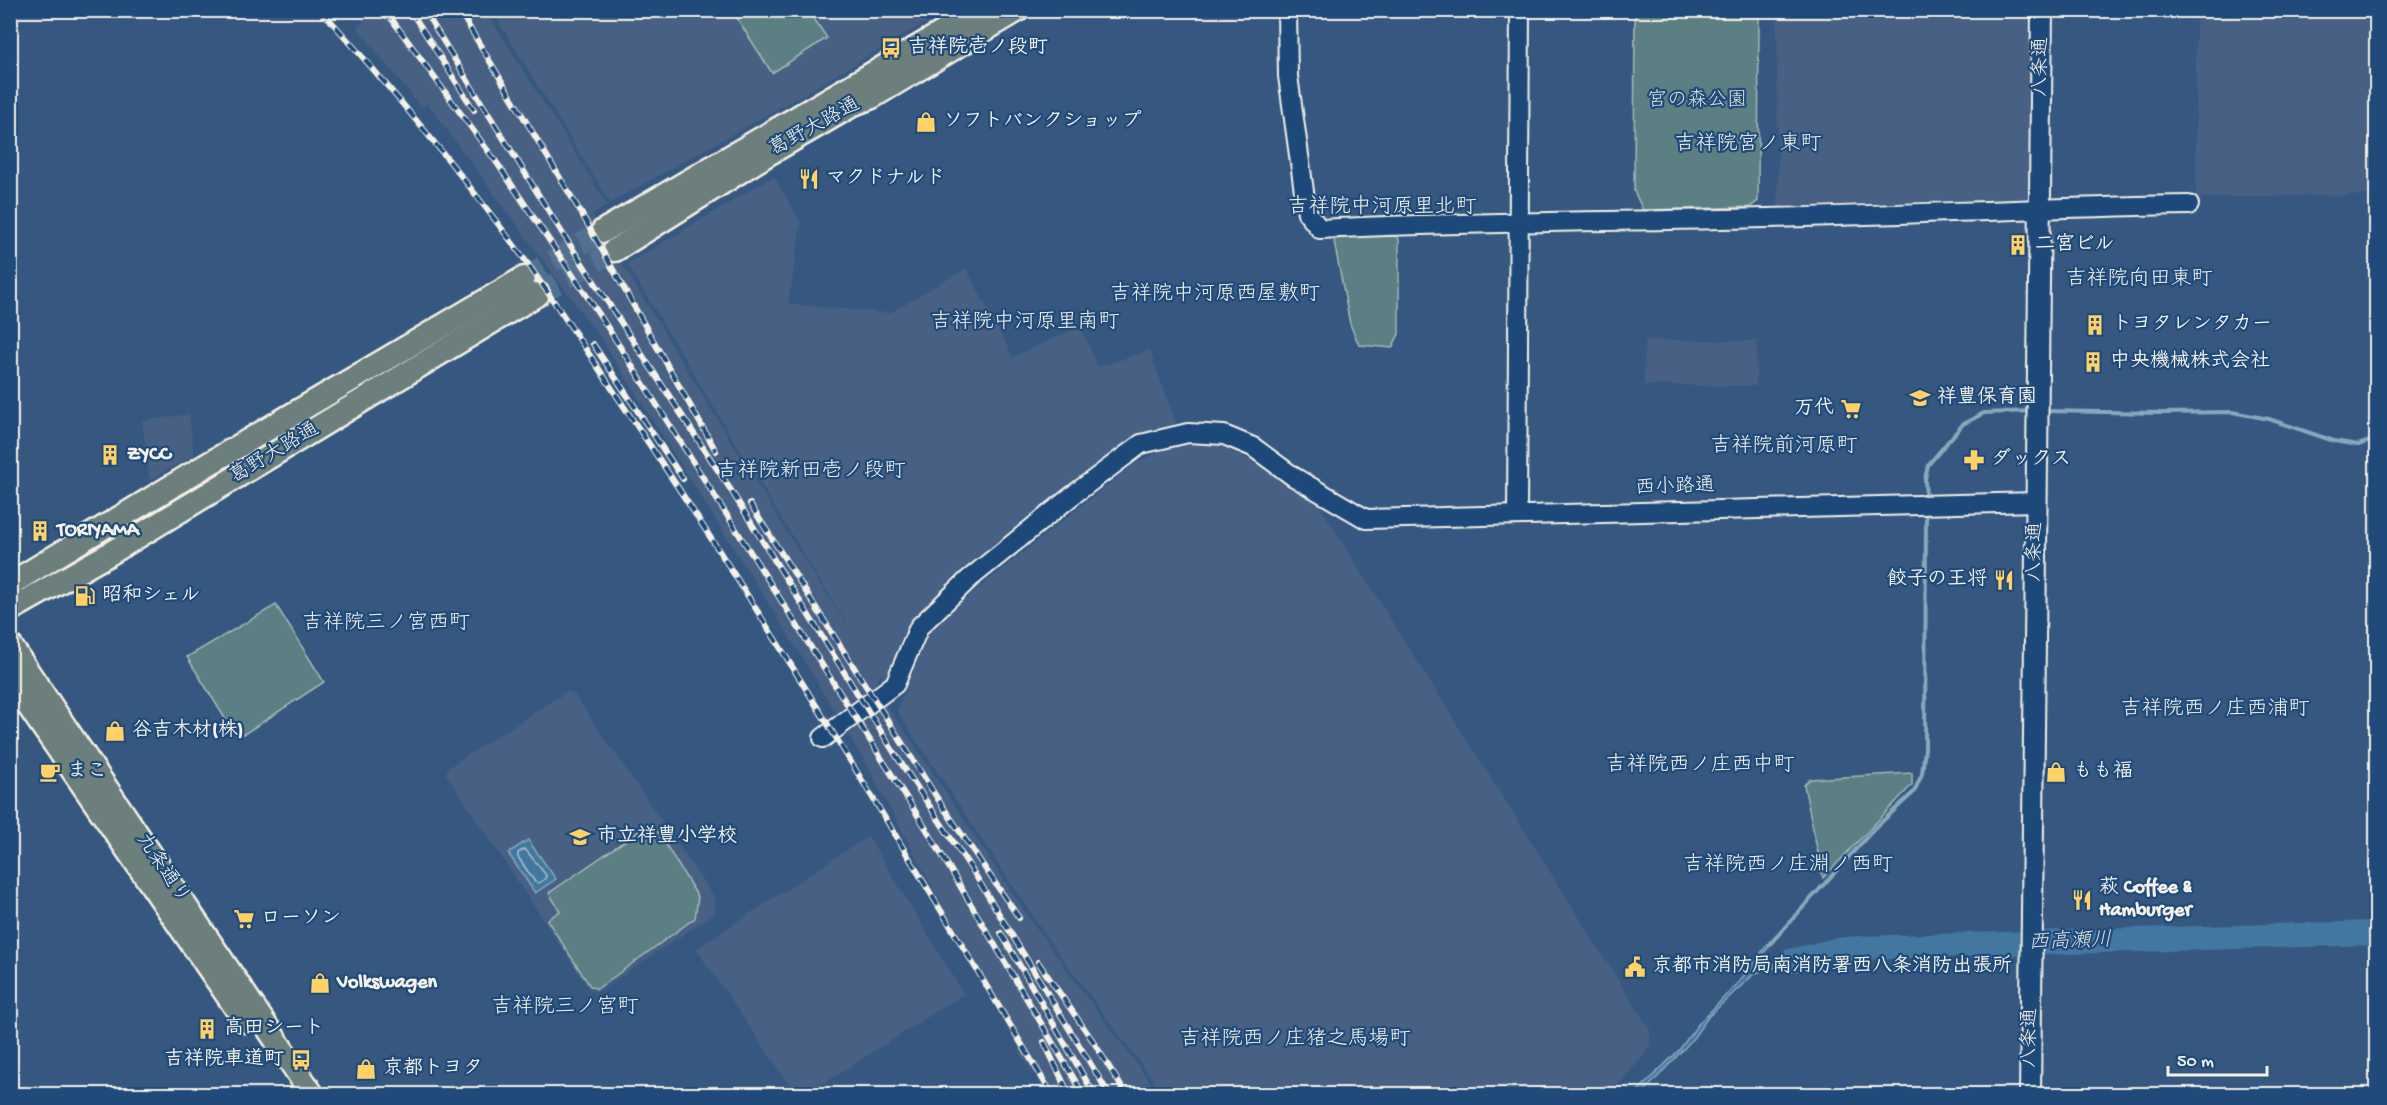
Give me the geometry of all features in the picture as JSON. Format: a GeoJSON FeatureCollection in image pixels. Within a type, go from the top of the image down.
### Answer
{"type":"FeatureCollection","features":[{"type":"Feature","properties":{"kind":"main road","name":"葛野大路通"},"geometry":{"type":"LineString","coordinates":[[981,10],[609,241],[856,103],[872,97],[1018,10]]}},
{"type":"Feature","properties":{"kind":"main road","name":"八条通"},"geometry":{"type":"LineString","coordinates":[[2031,1095],[2042,10]]}},
{"type":"Feature","properties":{"kind":"main road","name":"葛野大路通"},"geometry":{"type":"LineString","coordinates":[[10,610],[110,554],[531,286],[205,466],[12,584]]}},
{"type":"Feature","properties":{"kind":"main road","name":"九条通り"},"geometry":{"type":"LineString","coordinates":[[10,645],[312,1095]]}},
{"type":"Feature","properties":{"kind":"main road","name":"九条通り"},"geometry":{"type":"LineString","coordinates":[[10,679],[295,1095]]}},
{"type":"Feature","properties":{"kind":"street"},"geometry":{"type":"LineString","coordinates":[[1287,10],[1288,76],[1307,213],[1320,229],[1403,225],[1769,218],[2040,207],[2189,205]]}},
{"type":"Feature","properties":{"kind":"street"},"geometry":{"type":"LineString","coordinates":[[1517,515],[1520,10]]}},
{"type":"Feature","properties":{"kind":"street","name":"西小路通"},"geometry":{"type":"LineString","coordinates":[[824,738],[896,684],[919,627],[969,579],[1073,495],[1142,444],[1188,433],[1224,435],[1253,447],[1294,477],[1366,519],[2037,502]]}},
{"type":"Feature","properties":{"kind":"shaded area"},"geometry":{"type":"Polygon","coordinates":[[[353,11],[486,11],[608,205],[592,215],[806,563],[851,630],[627,264],[774,176],[801,224],[788,304],[890,313],[966,268],[1013,357],[1080,327],[1098,367],[1150,350],[1176,424],[1145,435],[1058,493],[914,620],[885,680],[880,674],[874,688],[1036,928],[1159,1094],[1047,1094],[1023,1057],[868,767],[789,636],[602,340],[427,103],[421,107],[357,28],[364,22],[353,11]]]}},
{"type":"Feature","properties":{"kind":"shaded area"},"geometry":{"type":"Polygon","coordinates":[[[492,11],[944,11],[809,91],[610,203],[492,11]]]}},
{"type":"Feature","properties":{"kind":"shaded area"},"geometry":{"type":"Polygon","coordinates":[[[1777,11],[2033,11],[2032,199],[1778,208],[1777,11]]]}},
{"type":"Feature","properties":{"kind":"shaded area"},"geometry":{"type":"Polygon","coordinates":[[[2196,11],[2376,11],[2376,195],[2196,198],[2196,11]]]}},
{"type":"Feature","properties":{"kind":"shaded area"},"geometry":{"type":"Polygon","coordinates":[[[1645,340],[1757,341],[1756,386],[1644,385],[1645,340]]]}},
{"type":"Feature","properties":{"kind":"shaded area"},"geometry":{"type":"Polygon","coordinates":[[[189,414],[194,455],[150,480],[142,421],[189,414]]]}},
{"type":"Feature","properties":{"kind":"shaded area"},"geometry":{"type":"Polygon","coordinates":[[[1197,443],[1231,449],[1301,489],[1318,504],[1650,1030],[1650,1046],[1643,1057],[1609,1094],[1163,1094],[1047,938],[897,711],[928,636],[950,611],[1134,464],[1183,444],[1197,443]]]}},
{"type":"Feature","properties":{"kind":"shaded area","name":"市立祥豊小学校"},"geometry":{"type":"Polygon","coordinates":[[[567,691],[574,694],[716,900],[715,913],[598,992],[590,990],[446,774],[448,768],[567,691]]]}},
{"type":"Feature","properties":{"kind":"shaded area"},"geometry":{"type":"Polygon","coordinates":[[[868,836],[964,994],[807,1094],[796,1094],[696,949],[868,836]]]}},
{"type":"Feature","properties":{"kind":"green space"},"geometry":{"type":"Polygon","coordinates":[[[809,11],[827,38],[772,73],[733,12],[809,11]]]}},
{"type":"Feature","properties":{"kind":"green space","name":"宮の森公園"},"geometry":{"type":"Polygon","coordinates":[[[1635,11],[1759,11],[1758,201],[1750,207],[1643,210],[1634,191],[1635,11]]]}},
{"type":"Feature","properties":{"kind":"green space"},"geometry":{"type":"Polygon","coordinates":[[[1338,236],[1396,236],[1399,239],[1399,334],[1392,348],[1359,345],[1350,324],[1334,241],[1338,236]]]}},
{"type":"Feature","properties":{"kind":"green space"},"geometry":{"type":"Polygon","coordinates":[[[276,605],[324,682],[244,734],[234,733],[187,657],[276,605]]]}},
{"type":"Feature","properties":{"kind":"green space"},"geometry":{"type":"Polygon","coordinates":[[[1912,773],[1912,785],[1823,878],[1804,785],[1810,779],[1912,773]]]}},
{"type":"Feature","properties":{"kind":"green space"},"geometry":{"type":"Polygon","coordinates":[[[648,825],[658,832],[698,897],[695,918],[597,989],[590,986],[547,920],[560,911],[549,893],[648,825]]]}},
{"type":"Feature","properties":{"kind":"water"},"geometry":{"type":"Polygon","coordinates":[[[528,840],[556,879],[535,893],[508,853],[528,840]]]}},
{"type":"Feature","properties":{"kind":"water"},"geometry":{"type":"Polygon","coordinates":[[[1770,941],[1774,941],[1754,969],[1820,952],[1820,955],[1755,973],[1709,1016],[1691,1041],[1642,1094],[1635,1094],[1679,1050],[1699,1023],[1739,982],[1770,941]]]}},
{"type":"Feature","properties":{"kind":"waterway"},"geometry":{"type":"LineString","coordinates":[[1926,501],[1925,479],[1928,465],[1963,424],[1984,413],[2031,411]]}},
{"type":"Feature","properties":{"kind":"waterway"},"geometry":{"type":"LineString","coordinates":[[2044,411],[2232,412],[2269,419],[2334,441],[2358,445],[2376,439]]}},
{"type":"Feature","properties":{"kind":"waterway"},"geometry":{"type":"LineString","coordinates":[[1769,945],[1875,828],[1914,792],[1922,774],[1925,749],[1926,512]]}},
{"type":"Feature","properties":{"kind":"waterway","name":"西高瀬川"},"geometry":{"type":"LineString","coordinates":[[1790,961],[1837,950],[1860,948],[2376,933]]}},
{"type":"Feature","properties":{"kind":"tunnel"},"geometry":{"type":"LineString","coordinates":[[524,278],[603,231]]}},
{"type":"Feature","properties":{"kind":"tunnel"},"geometry":{"type":"LineString","coordinates":[[538,294],[615,250]]}},
{"type":"Feature","properties":{"kind":"railway"},"geometry":{"type":"LineString","coordinates":[[321,10],[452,164],[525,260],[569,323],[746,593],[1052,1094]]}},
{"type":"Feature","properties":{"kind":"railway"},"geometry":{"type":"LineString","coordinates":[[385,10],[497,163],[601,317],[927,830],[1083,1094]]}},
{"type":"Feature","properties":{"kind":"railway"},"geometry":{"type":"LineString","coordinates":[[410,10],[474,110]]}},
{"type":"Feature","properties":{"kind":"railway"},"geometry":{"type":"LineString","coordinates":[[424,10],[561,231],[727,484],[895,754],[974,873],[1109,1094]]}},
{"type":"Feature","properties":{"kind":"railway"},"geometry":{"type":"LineString","coordinates":[[459,10],[580,211],[716,451]]}},
{"type":"Feature","properties":{"kind":"railway"},"geometry":{"type":"LineString","coordinates":[[593,344],[683,479]]}},
{"type":"Feature","properties":{"kind":"railway"},"geometry":{"type":"LineString","coordinates":[[750,504],[941,804],[1019,918]]}},
{"type":"Feature","properties":{"kind":"railway"},"geometry":{"type":"LineString","coordinates":[[1001,933],[1094,1094]]}},
{"type":"Feature","properties":{"kind":"railway"},"geometry":{"type":"LineString","coordinates":[[1038,962],[1093,1041],[1126,1094]]}},
{"type":"Feature","properties":{"kind":"railway"},"geometry":{"type":"LineString","coordinates":[[1044,1042],[1069,1094]]}},
{"type":"Feature","properties":{"kind":"place","name":"吉祥院壱ノ段町"},"geometry":{"type":"Point","coordinates":[891,48]}},
{"type":"Feature","properties":{"kind":"place","name":"ソフトバンクショップ"},"geometry":{"type":"Point","coordinates":[926,122]}},
{"type":"Feature","properties":{"kind":"place","name":"マクドナルド"},"geometry":{"type":"Point","coordinates":[809,179]}},
{"type":"Feature","properties":{"kind":"place","name":"二宮ビル"},"geometry":{"type":"Point","coordinates":[2018,245]}},
{"type":"Feature","properties":{"kind":"place","name":"トヨタレンタカー"},"geometry":{"type":"Point","coordinates":[2095,325]}},
{"type":"Feature","properties":{"kind":"place","name":"中央機械株式会社"},"geometry":{"type":"Point","coordinates":[2093,362]}},
{"type":"Feature","properties":{"kind":"place","name":"祥豊保育園"},"geometry":{"type":"Point","coordinates":[1920,398]}},
{"type":"Feature","properties":{"kind":"place","name":"万代"},"geometry":{"type":"Point","coordinates":[1851,409]}},
{"type":"Feature","properties":{"kind":"place","name":"ZYCC"},"geometry":{"type":"Point","coordinates":[110,455]}},
{"type":"Feature","properties":{"kind":"place","name":"ダックス"},"geometry":{"type":"Point","coordinates":[1974,460]}},
{"type":"Feature","properties":{"kind":"place","name":"TORIYAMA"},"geometry":{"type":"Point","coordinates":[40,531]}},
{"type":"Feature","properties":{"kind":"place","name":"餃子の王将"},"geometry":{"type":"Point","coordinates":[2004,580]}},
{"type":"Feature","properties":{"kind":"place","name":"昭和シェル"},"geometry":{"type":"Point","coordinates":[85,596]}},
{"type":"Feature","properties":{"kind":"place","name":"谷吉木材(株)"},"geometry":{"type":"Point","coordinates":[115,731]}},
{"type":"Feature","properties":{"kind":"place","name":"まこ"},"geometry":{"type":"Point","coordinates":[50,772]}},
{"type":"Feature","properties":{"kind":"place","name":"もも福"},"geometry":{"type":"Point","coordinates":[2056,772]}},
{"type":"Feature","properties":{"kind":"place","name":"市立祥豊小学校"},"geometry":{"type":"Point","coordinates":[580,837]}},
{"type":"Feature","properties":{"kind":"place","name":"萩 Coffee & Hamburger"},"geometry":{"type":"Point","coordinates":[2082,900]}},
{"type":"Feature","properties":{"kind":"place","name":"ローソン"},"geometry":{"type":"Point","coordinates":[244,919]}},
{"type":"Feature","properties":{"kind":"place","name":"京都市消防局南消防署西八条消防出張所"},"geometry":{"type":"Point","coordinates":[1635,967]}},
{"type":"Feature","properties":{"kind":"place","name":"Volkswagen"},"geometry":{"type":"Point","coordinates":[320,983]}},
{"type":"Feature","properties":{"kind":"place","name":"高田シート"},"geometry":{"type":"Point","coordinates":[207,1029]}},
{"type":"Feature","properties":{"kind":"place","name":"吉祥院車道町"},"geometry":{"type":"Point","coordinates":[301,1060]}},
{"type":"Feature","properties":{"kind":"place","name":"京都トヨタ"},"geometry":{"type":"Point","coordinates":[366,1069]}},
{"type":"Feature","properties":{"kind":"district","name":"吉祥院宮ノ東町"},"geometry":{"type":"Point","coordinates":[1748,145]}},
{"type":"Feature","properties":{"kind":"district","name":"吉祥院中河原里北町"},"geometry":{"type":"Point","coordinates":[1382,208]}},
{"type":"Feature","properties":{"kind":"district","name":"吉祥院向田東町"},"geometry":{"type":"Point","coordinates":[2139,280]}},
{"type":"Feature","properties":{"kind":"district","name":"吉祥院中河原西屋敷町"},"geometry":{"type":"Point","coordinates":[1215,295]}},
{"type":"Feature","properties":{"kind":"district","name":"吉祥院中河原里南町"},"geometry":{"type":"Point","coordinates":[1025,323]}},
{"type":"Feature","properties":{"kind":"district","name":"吉祥院前河原町"},"geometry":{"type":"Point","coordinates":[1784,447]}},
{"type":"Feature","properties":{"kind":"district","name":"吉祥院新田壱ノ段町"},"geometry":{"type":"Point","coordinates":[811,472]}},
{"type":"Feature","properties":{"kind":"district","name":"吉祥院三ノ宮西町"},"geometry":{"type":"Point","coordinates":[386,624]}},
{"type":"Feature","properties":{"kind":"district","name":"吉祥院西ノ庄西浦町"},"geometry":{"type":"Point","coordinates":[2215,710]}},
{"type":"Feature","properties":{"kind":"district","name":"吉祥院西ノ庄西中町"},"geometry":{"type":"Point","coordinates":[1700,766]}},
{"type":"Feature","properties":{"kind":"district","name":"吉祥院西ノ庄淵ノ西町"},"geometry":{"type":"Point","coordinates":[1788,866]}},
{"type":"Feature","properties":{"kind":"district","name":"吉祥院三ノ宮町"},"geometry":{"type":"Point","coordinates":[565,1008]}},
{"type":"Feature","properties":{"kind":"district","name":"吉祥院西ノ庄猪之馬場町"},"geometry":{"type":"Point","coordinates":[1295,1040]}}]}
